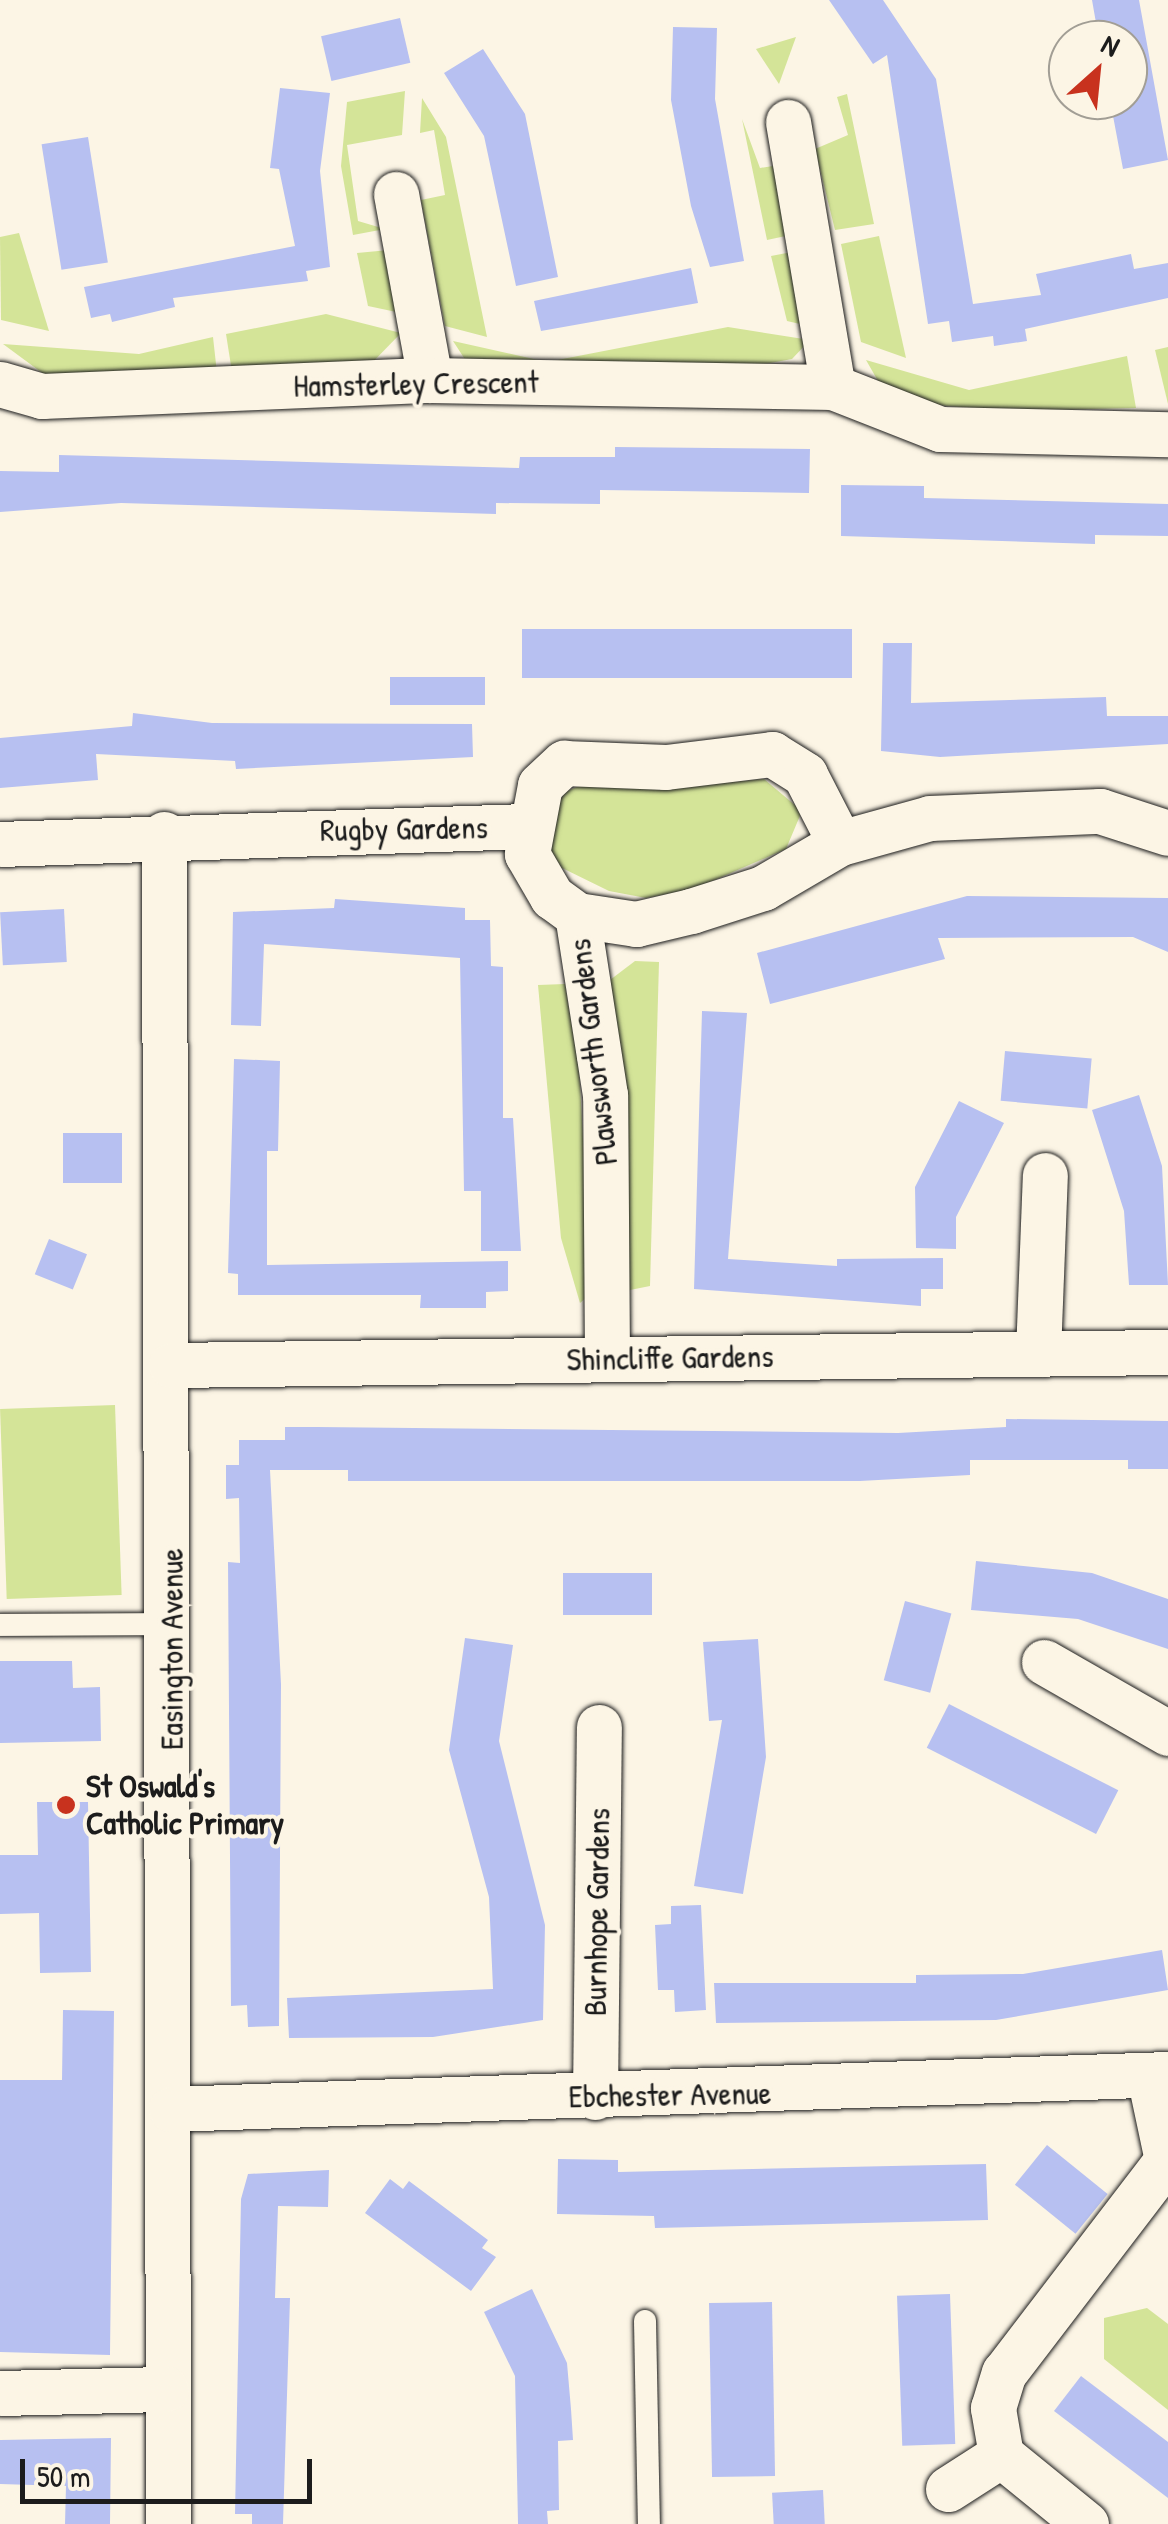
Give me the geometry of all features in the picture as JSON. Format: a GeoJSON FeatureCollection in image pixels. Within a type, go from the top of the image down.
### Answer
{"type":"FeatureCollection","features":[{"type":"Feature","properties":{"kind":"street"},"geometry":{"type":"LineString","coordinates":[[788,122],[833,387],[940,429],[1168,434]]}},
{"type":"Feature","properties":{"kind":"street"},"geometry":{"type":"LineString","coordinates":[[396,194],[430,380]]}},
{"type":"Feature","properties":{"kind":"street","name":"Hamsterley Crescent"},"geometry":{"type":"LineString","coordinates":[[0,384],[42,396],[430,380],[833,387]]}},
{"type":"Feature","properties":{"kind":"street","name":"Rugby Gardens"},"geometry":{"type":"LineString","coordinates":[[0,844],[164,834],[526,826],[540,785],[564,763],[666,767],[772,754],[805,775],[840,844]]}},
{"type":"Feature","properties":{"kind":"street"},"geometry":{"type":"LineString","coordinates":[[577,916],[636,924],[691,911],[762,888],[840,844],[930,818],[1100,811],[1168,833]]}},
{"type":"Feature","properties":{"kind":"street","name":"Plawsworth Gardens"},"geometry":{"type":"LineString","coordinates":[[526,826],[538,878],[577,916],[608,1142],[607,1358]]}},
{"type":"Feature","properties":{"kind":"street","name":"Easington Avenue"},"geometry":{"type":"LineString","coordinates":[[164,834],[172,1365],[168,2524]]}},
{"type":"Feature","properties":{"kind":"street"},"geometry":{"type":"LineString","coordinates":[[1038,1354],[1045,1175]]}},
{"type":"Feature","properties":{"kind":"street","name":"Shincliffe Gardens"},"geometry":{"type":"LineString","coordinates":[[172,1365],[1168,1352]]}},
{"type":"Feature","properties":{"kind":"street"},"geometry":{"type":"LineString","coordinates":[[1044,1662],[1168,1733]]}},
{"type":"Feature","properties":{"kind":"street","name":"Burnhope Gardens"},"geometry":{"type":"LineString","coordinates":[[595,2096],[599,1727]]}},
{"type":"Feature","properties":{"kind":"street"},"geometry":{"type":"LineString","coordinates":[[1086,2524],[1001,2454],[993,2408],[1004,2373],[1168,2160],[1159,2077]]}},
{"type":"Feature","properties":{"kind":"street","name":"Ebchester Avenue"},"geometry":{"type":"LineString","coordinates":[[171,2109],[1159,2077]]}},
{"type":"Feature","properties":{"kind":"street"},"geometry":{"type":"LineString","coordinates":[[0,2393],[166,2390]]}},
{"type":"Feature","properties":{"kind":"street"},"geometry":{"type":"LineString","coordinates":[[948,2490],[1001,2454]]}},
{"type":"Feature","properties":{"kind":"lane"},"geometry":{"type":"LineString","coordinates":[[0,1625],[172,1624]]}},
{"type":"Feature","properties":{"kind":"lane"},"geometry":{"type":"LineString","coordinates":[[645,2321],[650,2524]]}},
{"type":"Feature","properties":{"kind":"green space"},"geometry":{"type":"Polygon","coordinates":[[[796,37],[779,84],[756,49],[796,37]]]}},
{"type":"Feature","properties":{"kind":"green space"},"geometry":{"type":"Polygon","coordinates":[[[405,91],[402,135],[347,145],[358,221],[385,229],[353,235],[341,166],[347,102],[405,91]]]}},
{"type":"Feature","properties":{"kind":"green space"},"geometry":{"type":"Polygon","coordinates":[[[847,94],[874,224],[835,230],[815,149],[848,135],[837,97],[847,94]]]}},
{"type":"Feature","properties":{"kind":"green space"},"geometry":{"type":"Polygon","coordinates":[[[422,98],[446,137],[487,337],[445,326],[421,200],[445,195],[434,130],[420,133],[422,98]]]}},
{"type":"Feature","properties":{"kind":"green space"},"geometry":{"type":"Polygon","coordinates":[[[742,119],[760,168],[779,165],[795,234],[767,240],[742,119]]]}},
{"type":"Feature","properties":{"kind":"green space"},"geometry":{"type":"Polygon","coordinates":[[[19,233],[49,331],[1,320],[0,237],[19,233]]]}},
{"type":"Feature","properties":{"kind":"green space"},"geometry":{"type":"Polygon","coordinates":[[[879,236],[906,358],[861,342],[841,244],[879,236]]]}},
{"type":"Feature","properties":{"kind":"green space"},"geometry":{"type":"Polygon","coordinates":[[[389,250],[401,313],[368,306],[357,253],[389,250]]]}},
{"type":"Feature","properties":{"kind":"green space"},"geometry":{"type":"Polygon","coordinates":[[[797,251],[813,327],[787,321],[771,256],[797,251]]]}},
{"type":"Feature","properties":{"kind":"green space"},"geometry":{"type":"Polygon","coordinates":[[[326,314],[401,333],[366,369],[232,372],[226,334],[326,314]]]}},
{"type":"Feature","properties":{"kind":"green space"},"geometry":{"type":"Polygon","coordinates":[[[728,327],[810,340],[792,359],[759,365],[468,364],[453,341],[547,362],[728,327]]]}},
{"type":"Feature","properties":{"kind":"green space"},"geometry":{"type":"Polygon","coordinates":[[[213,337],[217,373],[45,375],[3,344],[139,354],[213,337]]]}},
{"type":"Feature","properties":{"kind":"green space"},"geometry":{"type":"Polygon","coordinates":[[[1168,347],[1168,404],[1155,350],[1168,347]]]}},
{"type":"Feature","properties":{"kind":"green space"},"geometry":{"type":"Polygon","coordinates":[[[1127,356],[1136,408],[1006,411],[925,404],[878,381],[866,360],[969,390],[1127,356]]]}},
{"type":"Feature","properties":{"kind":"green space"},"geometry":{"type":"Polygon","coordinates":[[[764,779],[802,811],[786,849],[694,889],[646,898],[609,891],[556,865],[547,839],[548,815],[567,791],[589,782],[647,789],[764,779]]]}},
{"type":"Feature","properties":{"kind":"green space"},"geometry":{"type":"Polygon","coordinates":[[[635,961],[659,962],[650,1286],[625,1291],[606,983],[635,961]]]}},
{"type":"Feature","properties":{"kind":"green space"},"geometry":{"type":"Polygon","coordinates":[[[565,984],[579,1069],[592,1293],[580,1303],[561,1238],[538,985],[565,984]]]}},
{"type":"Feature","properties":{"kind":"green space"},"geometry":{"type":"Polygon","coordinates":[[[115,1405],[122,1595],[7,1599],[0,1409],[115,1405]]]}},
{"type":"Feature","properties":{"kind":"green space"},"geometry":{"type":"Polygon","coordinates":[[[1147,2308],[1168,2324],[1168,2410],[1104,2359],[1104,2318],[1147,2308]]]}},
{"type":"Feature","properties":{"kind":"building"},"geometry":{"type":"Polygon","coordinates":[[[829,0],[883,0],[936,79],[973,304],[1041,295],[1036,274],[1131,254],[1134,269],[1168,263],[1168,298],[1025,329],[1027,341],[994,346],[993,336],[952,342],[949,321],[928,324],[887,55],[873,64],[829,0]]]}},
{"type":"Feature","properties":{"kind":"building"},"geometry":{"type":"Polygon","coordinates":[[[1092,0],[1139,0],[1143,20],[1096,20],[1092,0]]]}},
{"type":"Feature","properties":{"kind":"building"},"geometry":{"type":"Polygon","coordinates":[[[400,18],[410,63],[331,81],[321,36],[400,18]]]}},
{"type":"Feature","properties":{"kind":"building"},"geometry":{"type":"Polygon","coordinates":[[[673,27],[717,28],[715,99],[744,261],[710,267],[691,206],[671,100],[673,27]]]}},
{"type":"Feature","properties":{"kind":"building"},"geometry":{"type":"Polygon","coordinates":[[[483,49],[525,114],[558,277],[516,286],[484,136],[444,73],[483,49]]]}},
{"type":"Feature","properties":{"kind":"building"},"geometry":{"type":"Polygon","coordinates":[[[1148,50],[1168,160],[1123,169],[1114,120],[1148,120],[1148,50]]]}},
{"type":"Feature","properties":{"kind":"building"},"geometry":{"type":"Polygon","coordinates":[[[280,88],[330,93],[320,171],[330,267],[306,271],[308,281],[173,298],[175,307],[112,322],[110,314],[91,318],[84,287],[295,246],[279,169],[270,168],[280,88]]]}},
{"type":"Feature","properties":{"kind":"building"},"geometry":{"type":"Polygon","coordinates":[[[88,137],[108,262],[61,270],[42,144],[88,137]]]}},
{"type":"Feature","properties":{"kind":"building"},"geometry":{"type":"Polygon","coordinates":[[[691,268],[698,303],[541,331],[534,301],[691,268]]]}},
{"type":"Feature","properties":{"kind":"building"},"geometry":{"type":"Polygon","coordinates":[[[615,447],[810,449],[809,493],[600,490],[600,504],[496,503],[496,514],[121,503],[0,512],[0,471],[59,472],[59,455],[519,468],[520,457],[615,457],[615,447]]]}},
{"type":"Feature","properties":{"kind":"building"},"geometry":{"type":"Polygon","coordinates":[[[841,485],[924,486],[924,498],[1168,504],[1168,536],[1095,535],[1095,544],[841,536],[841,485]]]}},
{"type":"Feature","properties":{"kind":"building"},"geometry":{"type":"Polygon","coordinates":[[[522,629],[852,629],[852,678],[522,678],[522,629]]]}},
{"type":"Feature","properties":{"kind":"building"},"geometry":{"type":"Polygon","coordinates":[[[883,643],[912,643],[911,703],[1106,697],[1107,716],[1168,716],[1168,744],[940,757],[881,751],[883,643]]]}},
{"type":"Feature","properties":{"kind":"building"},"geometry":{"type":"Polygon","coordinates":[[[390,677],[485,677],[485,705],[390,705],[390,677]]]}},
{"type":"Feature","properties":{"kind":"building"},"geometry":{"type":"Polygon","coordinates":[[[133,713],[212,723],[472,724],[473,757],[236,769],[235,761],[96,754],[98,780],[0,788],[0,738],[132,726],[133,713]]]}},
{"type":"Feature","properties":{"kind":"building"},"geometry":{"type":"Polygon","coordinates":[[[967,896],[1168,898],[1168,952],[1133,937],[938,938],[945,959],[770,1004],[757,953],[967,896]]]}},
{"type":"Feature","properties":{"kind":"building"},"geometry":{"type":"Polygon","coordinates":[[[335,899],[465,908],[465,920],[490,920],[491,966],[503,967],[503,1118],[513,1118],[521,1251],[481,1251],[481,1191],[464,1191],[460,958],[264,944],[261,1026],[231,1025],[233,912],[334,908],[335,899]]]}},
{"type":"Feature","properties":{"kind":"building"},"geometry":{"type":"Polygon","coordinates":[[[64,909],[67,962],[3,965],[0,912],[64,909]]]}},
{"type":"Feature","properties":{"kind":"building"},"geometry":{"type":"Polygon","coordinates":[[[702,1011],[747,1013],[728,1259],[837,1266],[837,1259],[943,1258],[943,1289],[921,1289],[921,1306],[694,1289],[702,1011]]]}},
{"type":"Feature","properties":{"kind":"building"},"geometry":{"type":"Polygon","coordinates":[[[1005,1051],[1092,1059],[1087,1108],[1001,1101],[1005,1051]]]}},
{"type":"Feature","properties":{"kind":"building"},"geometry":{"type":"Polygon","coordinates":[[[234,1059],[280,1061],[278,1151],[267,1151],[267,1265],[508,1261],[508,1291],[486,1292],[486,1308],[420,1308],[421,1295],[238,1295],[238,1274],[228,1273],[234,1059]]]}},
{"type":"Feature","properties":{"kind":"building"},"geometry":{"type":"Polygon","coordinates":[[[1139,1095],[1162,1166],[1168,1285],[1129,1285],[1124,1211],[1092,1110],[1139,1095]]]}},
{"type":"Feature","properties":{"kind":"building"},"geometry":{"type":"Polygon","coordinates":[[[959,1101],[1004,1123],[956,1217],[956,1249],[916,1248],[915,1187],[959,1101]]]}},
{"type":"Feature","properties":{"kind":"building"},"geometry":{"type":"Polygon","coordinates":[[[63,1133],[122,1133],[122,1183],[63,1183],[63,1133]]]}},
{"type":"Feature","properties":{"kind":"building"},"geometry":{"type":"Polygon","coordinates":[[[49,1239],[87,1254],[73,1290],[35,1274],[49,1239]]]}},
{"type":"Feature","properties":{"kind":"building"},"geometry":{"type":"Polygon","coordinates":[[[1006,1419],[1168,1421],[1168,1469],[1128,1469],[1128,1460],[970,1460],[970,1475],[860,1481],[348,1481],[348,1470],[270,1470],[281,1684],[279,2026],[248,2027],[247,2005],[231,2006],[228,1562],[240,1563],[239,1498],[226,1499],[226,1465],[239,1465],[239,1440],[285,1440],[285,1427],[898,1433],[1006,1427],[1006,1419]]]}},
{"type":"Feature","properties":{"kind":"building"},"geometry":{"type":"Polygon","coordinates":[[[976,1561],[1092,1573],[1168,1599],[1168,1649],[1078,1619],[971,1610],[976,1561]]]}},
{"type":"Feature","properties":{"kind":"building"},"geometry":{"type":"Polygon","coordinates":[[[563,1573],[652,1573],[652,1615],[563,1615],[563,1573]]]}},
{"type":"Feature","properties":{"kind":"building"},"geometry":{"type":"Polygon","coordinates":[[[905,1601],[951,1613],[930,1693],[884,1680],[905,1601]]]}},
{"type":"Feature","properties":{"kind":"building"},"geometry":{"type":"Polygon","coordinates":[[[465,1638],[513,1645],[499,1741],[545,1925],[543,2020],[433,2037],[289,2038],[287,1998],[493,1989],[489,1897],[449,1750],[465,1638]]]}},
{"type":"Feature","properties":{"kind":"building"},"geometry":{"type":"Polygon","coordinates":[[[758,1639],[766,1757],[743,1894],[694,1886],[722,1720],[709,1721],[703,1642],[758,1639]]]}},
{"type":"Feature","properties":{"kind":"building"},"geometry":{"type":"Polygon","coordinates":[[[0,1661],[72,1661],[73,1688],[100,1687],[101,1741],[0,1743],[0,1661]]]}},
{"type":"Feature","properties":{"kind":"building"},"geometry":{"type":"Polygon","coordinates":[[[949,1704],[1118,1790],[1096,1834],[927,1748],[949,1704]]]}},
{"type":"Feature","properties":{"kind":"building"},"geometry":{"type":"Polygon","coordinates":[[[37,1802],[88,1802],[91,1972],[40,1973],[39,1913],[0,1914],[0,1855],[38,1855],[37,1802]]]}},
{"type":"Feature","properties":{"kind":"building"},"geometry":{"type":"Polygon","coordinates":[[[701,1905],[706,2010],[675,2012],[674,1990],[658,1990],[655,1925],[671,1924],[671,1906],[701,1905]]]}},
{"type":"Feature","properties":{"kind":"building"},"geometry":{"type":"Polygon","coordinates":[[[1162,1950],[1168,1990],[996,2020],[716,2023],[714,1983],[916,1983],[916,1975],[1023,1974],[1162,1950]]]}},
{"type":"Feature","properties":{"kind":"building"},"geometry":{"type":"Polygon","coordinates":[[[63,2010],[114,2011],[110,2355],[0,2352],[0,2080],[62,2080],[63,2010]]]}},
{"type":"Feature","properties":{"kind":"building"},"geometry":{"type":"Polygon","coordinates":[[[1047,2145],[1108,2194],[1076,2234],[1015,2185],[1047,2145]]]}},
{"type":"Feature","properties":{"kind":"building"},"geometry":{"type":"Polygon","coordinates":[[[558,2159],[618,2160],[618,2172],[986,2164],[988,2220],[655,2228],[654,2216],[557,2214],[558,2159]]]}},
{"type":"Feature","properties":{"kind":"building"},"geometry":{"type":"Polygon","coordinates":[[[329,2170],[328,2207],[278,2206],[275,2298],[290,2298],[283,2524],[252,2524],[252,2514],[235,2514],[241,2199],[248,2174],[329,2170]]]}},
{"type":"Feature","properties":{"kind":"building"},"geometry":{"type":"Polygon","coordinates":[[[390,2179],[403,2189],[409,2181],[488,2240],[482,2248],[496,2257],[471,2291],[365,2213],[390,2179]]]}},
{"type":"Feature","properties":{"kind":"building"},"geometry":{"type":"Polygon","coordinates":[[[532,2289],[567,2363],[571,2409],[573,2440],[558,2441],[559,2510],[547,2511],[548,2524],[518,2524],[515,2376],[484,2312],[532,2289]]]}},
{"type":"Feature","properties":{"kind":"building"},"geometry":{"type":"Polygon","coordinates":[[[950,2294],[955,2444],[902,2446],[897,2296],[950,2294]]]}},
{"type":"Feature","properties":{"kind":"building"},"geometry":{"type":"Polygon","coordinates":[[[772,2302],[775,2476],[712,2477],[709,2303],[772,2302]]]}},
{"type":"Feature","properties":{"kind":"building"},"geometry":{"type":"Polygon","coordinates":[[[1081,2376],[1168,2442],[1168,2498],[1054,2411],[1081,2376]]]}},
{"type":"Feature","properties":{"kind":"building"},"geometry":{"type":"Polygon","coordinates":[[[111,2438],[110,2524],[65,2524],[66,2486],[0,2484],[0,2440],[111,2438]]]}},
{"type":"Feature","properties":{"kind":"building"},"geometry":{"type":"Polygon","coordinates":[[[823,2490],[825,2524],[774,2524],[772,2493],[823,2490]]]}},
{"type":"Feature","properties":{"kind":"place","name":"St Oswald's Catholic Primary"},"geometry":{"type":"Point","coordinates":[66,1805]}}]}
